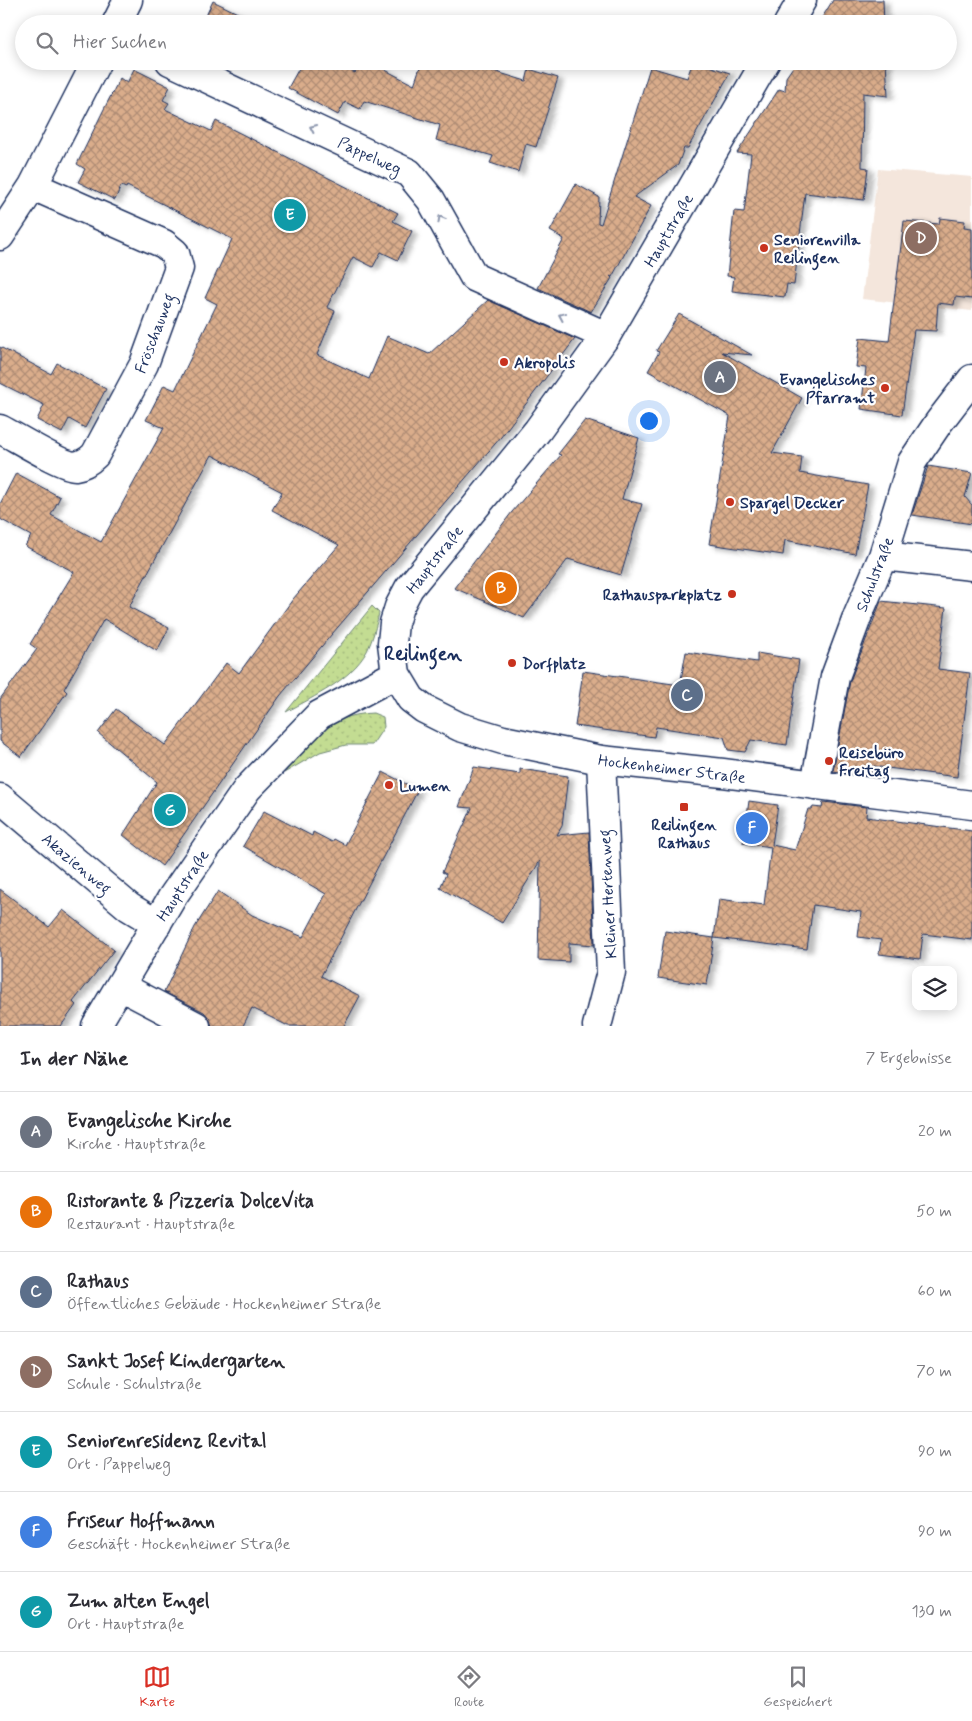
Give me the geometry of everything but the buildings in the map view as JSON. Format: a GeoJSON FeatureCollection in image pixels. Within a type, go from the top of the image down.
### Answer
{"type":"FeatureCollection","features":[{"type":"Feature","properties":{"kind":"street"},"geometry":{"type":"LineString","coordinates":[[120,15],[128,0]]}},
{"type":"Feature","properties":{"kind":"street"},"geometry":{"type":"LineString","coordinates":[[793,15],[802,0]]}},
{"type":"Feature","properties":{"kind":"street"},"geometry":{"type":"LineString","coordinates":[[0,236],[33,186],[92,70]]}},
{"type":"Feature","properties":{"kind":"street","name":"Pappelweg"},"geometry":{"type":"LineString","coordinates":[[189,70],[409,174],[431,200],[474,278],[606,336]]}},
{"type":"Feature","properties":{"kind":"street","name":"Hauptstraße"},"geometry":{"type":"LineString","coordinates":[[96,1026],[173,896],[247,789],[318,715],[396,674],[392,643],[394,622],[409,588],[538,430],[606,336],[761,70]]}},
{"type":"Feature","properties":{"kind":"street","name":"Fröschauweg"},"geometry":{"type":"LineString","coordinates":[[0,429],[68,465],[83,464],[90,460],[95,455],[144,364],[179,268],[175,254],[164,244],[33,186]]}},
{"type":"Feature","properties":{"kind":"street","name":"Schulstraße"},"geometry":{"type":"LineString","coordinates":[[815,785],[835,677],[858,615],[884,556],[912,462],[939,422],[972,379]]}},
{"type":"Feature","properties":{"kind":"street"},"geometry":{"type":"LineString","coordinates":[[884,556],[972,566]]}},
{"type":"Feature","properties":{"kind":"street","name":"Hockenheimer Straße"},"geometry":{"type":"LineString","coordinates":[[396,674],[411,699],[424,709],[460,727],[503,740],[601,760],[972,805]]}},
{"type":"Feature","properties":{"kind":"street","name":"Kleiner Hertenweg"},"geometry":{"type":"LineString","coordinates":[[597,1026],[611,972],[601,760]]}},
{"type":"Feature","properties":{"kind":"street","name":"Akazienweg"},"geometry":{"type":"LineString","coordinates":[[0,798],[129,907],[156,924]]}},
{"type":"Feature","properties":{"kind":"street"},"geometry":{"type":"LineString","coordinates":[[120,986],[196,1026]]}},
{"type":"Feature","properties":{"kind":"shaded area"},"geometry":{"type":"Polygon","coordinates":[[[878,169],[972,177],[972,311],[862,299],[878,169]]]}},
{"type":"Feature","properties":{"kind":"green space"},"geometry":{"type":"Polygon","coordinates":[[[372,606],[379,613],[371,642],[367,651],[352,671],[320,693],[286,712],[372,606]]]}},
{"type":"Feature","properties":{"kind":"green space"},"geometry":{"type":"Polygon","coordinates":[[[373,713],[383,717],[384,727],[372,745],[346,745],[320,752],[284,773],[311,740],[331,724],[357,715],[373,713]]]}},
{"type":"Feature","properties":{"kind":"place","name":"Seniorenresidenz Revital"},"geometry":{"type":"Point","coordinates":[290,215]}},
{"type":"Feature","properties":{"kind":"place","name":"Sankt Josef Kindergarten"},"geometry":{"type":"Point","coordinates":[921,238]}},
{"type":"Feature","properties":{"kind":"place","name":"Seniorenvilla Reilingen"},"geometry":{"type":"Point","coordinates":[764,248]}},
{"type":"Feature","properties":{"kind":"place","name":"Akropolis"},"geometry":{"type":"Point","coordinates":[504,362]}},
{"type":"Feature","properties":{"kind":"place","name":"Evangelische Kirche"},"geometry":{"type":"Point","coordinates":[720,377]}},
{"type":"Feature","properties":{"kind":"place","name":"Evangelisches Pfarramt"},"geometry":{"type":"Point","coordinates":[885,388]}},
{"type":"Feature","properties":{"kind":"place","name":"Spargel Decker"},"geometry":{"type":"Point","coordinates":[730,502]}},
{"type":"Feature","properties":{"kind":"place","name":"Ristorante & Pizzeria DolceVita"},"geometry":{"type":"Point","coordinates":[501,588]}},
{"type":"Feature","properties":{"kind":"place","name":"Rathausparkplatz"},"geometry":{"type":"Point","coordinates":[732,594]}},
{"type":"Feature","properties":{"kind":"place","name":"Dorfplatz"},"geometry":{"type":"Point","coordinates":[512,663]}},
{"type":"Feature","properties":{"kind":"place","name":"Rathaus"},"geometry":{"type":"Point","coordinates":[687,695]}},
{"type":"Feature","properties":{"kind":"place","name":"Reisebüro Freitag"},"geometry":{"type":"Point","coordinates":[829,761]}},
{"type":"Feature","properties":{"kind":"place","name":"Lumen"},"geometry":{"type":"Point","coordinates":[389,785]}},
{"type":"Feature","properties":{"kind":"place","name":"Reilingen Rathaus"},"geometry":{"type":"Point","coordinates":[684,807]}},
{"type":"Feature","properties":{"kind":"place","name":"Zum alten Engel"},"geometry":{"type":"Point","coordinates":[170,810]}},
{"type":"Feature","properties":{"kind":"place","name":"Friseur Hoffmann"},"geometry":{"type":"Point","coordinates":[752,828]}},
{"type":"Feature","properties":{"kind":"district","name":"Reilingen"},"geometry":{"type":"Point","coordinates":[423,653]}}]}
